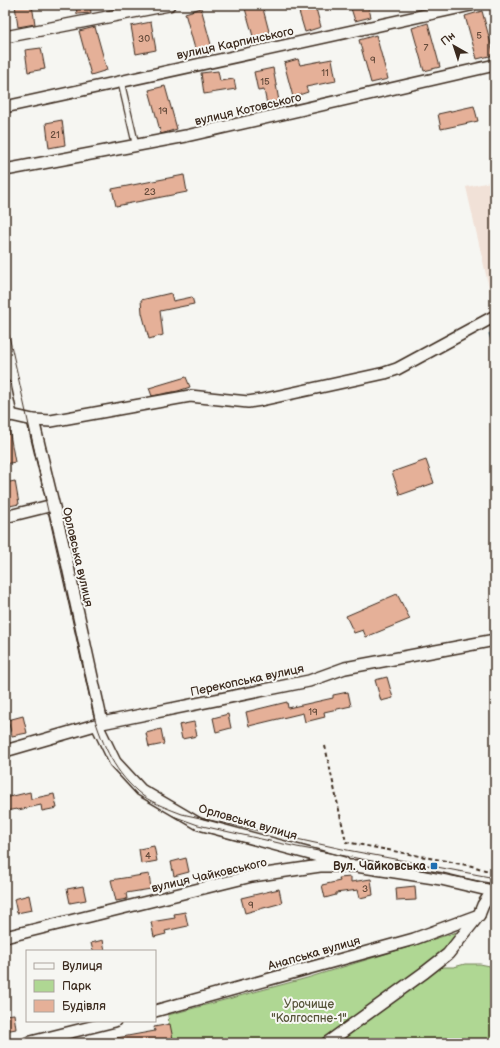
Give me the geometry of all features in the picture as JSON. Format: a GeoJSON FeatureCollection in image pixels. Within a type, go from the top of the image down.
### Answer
{"type":"FeatureCollection","features":[{"type":"Feature","properties":{"kind":"street"},"geometry":{"type":"LineString","coordinates":[[5,37],[123,9],[168,5]]}},
{"type":"Feature","properties":{"kind":"street","name":"вулиця Карпинського"},"geometry":{"type":"LineString","coordinates":[[5,107],[471,5]]}},
{"type":"Feature","properties":{"kind":"street","name":"вулиця Котовського"},"geometry":{"type":"LineString","coordinates":[[5,170],[186,136],[495,65]]}},
{"type":"Feature","properties":{"kind":"street"},"geometry":{"type":"LineString","coordinates":[[5,386],[8,416],[33,420],[51,421],[190,396],[248,402],[385,373],[397,369],[495,316]]}},
{"type":"Feature","properties":{"kind":"street","name":"Орловська вулиця"},"geometry":{"type":"LineString","coordinates":[[33,420],[53,505],[99,724],[115,762],[141,790],[199,824],[362,867]]}},
{"type":"Feature","properties":{"kind":"street"},"geometry":{"type":"LineString","coordinates":[[5,517],[53,505]]}},
{"type":"Feature","properties":{"kind":"street","name":"Перекопська вулиця"},"geometry":{"type":"LineString","coordinates":[[5,751],[99,724],[309,681],[345,668],[495,640]]}},
{"type":"Feature","properties":{"kind":"street","name":"вулиця Чайковського"},"geometry":{"type":"LineString","coordinates":[[5,937],[252,876],[320,866],[362,867],[494,889]]}},
{"type":"Feature","properties":{"kind":"street"},"geometry":{"type":"LineString","coordinates":[[327,1043],[448,954],[479,915],[483,904],[494,889]]}},
{"type":"Feature","properties":{"kind":"street","name":"Анапська вулиця"},"geometry":{"type":"LineString","coordinates":[[156,1011],[414,939],[479,915]]}},
{"type":"Feature","properties":{"kind":"street"},"geometry":{"type":"LineString","coordinates":[[27,1043],[111,1022]]}},
{"type":"Feature","properties":{"kind":"lane"},"geometry":{"type":"LineString","coordinates":[[121,82],[136,146]]}},
{"type":"Feature","properties":{"kind":"path"},"geometry":{"type":"LineString","coordinates":[[325,746],[346,842],[472,866],[495,872]]}},
{"type":"Feature","properties":{"kind":"shaded area"},"geometry":{"type":"Polygon","coordinates":[[[495,181],[495,314],[466,187],[495,181]]]}},
{"type":"Feature","properties":{"kind":"green space","name":"Урочище \"Колгоспне-1\""},"geometry":{"type":"Polygon","coordinates":[[[457,932],[449,946],[433,961],[320,1043],[171,1043],[168,1015],[307,978],[457,932]]]}},
{"type":"Feature","properties":{"kind":"green space","name":"Урочище \"Колгоспне-1\""},"geometry":{"type":"Polygon","coordinates":[[[465,964],[480,964],[495,967],[495,1043],[331,1043],[442,967],[454,967],[465,964]]]}},
{"type":"Feature","properties":{"kind":"building"},"geometry":{"type":"Polygon","coordinates":[[[15,5],[32,5],[35,24],[18,27],[15,5]]]}},
{"type":"Feature","properties":{"kind":"building"},"geometry":{"type":"Polygon","coordinates":[[[76,5],[90,5],[91,13],[77,14],[76,5]]]}},
{"type":"Feature","properties":{"kind":"building"},"geometry":{"type":"Polygon","coordinates":[[[244,5],[262,5],[271,39],[255,43],[244,5]]]}},
{"type":"Feature","properties":{"kind":"building"},"geometry":{"type":"Polygon","coordinates":[[[297,5],[315,5],[321,27],[305,32],[297,5]]]}},
{"type":"Feature","properties":{"kind":"building"},"geometry":{"type":"Polygon","coordinates":[[[350,5],[368,5],[371,17],[355,21],[350,5]]]}},
{"type":"Feature","properties":{"kind":"building"},"geometry":{"type":"Polygon","coordinates":[[[201,8],[213,52],[197,56],[185,13],[201,8]]]}},
{"type":"Feature","properties":{"kind":"building"},"geometry":{"type":"Polygon","coordinates":[[[482,11],[494,55],[477,59],[465,16],[482,11]]]}},
{"type":"Feature","properties":{"kind":"building"},"geometry":{"type":"Polygon","coordinates":[[[151,22],[156,50],[136,54],[131,26],[151,22]]]}},
{"type":"Feature","properties":{"kind":"building"},"geometry":{"type":"Polygon","coordinates":[[[428,23],[440,67],[424,71],[412,28],[428,23]]]}},
{"type":"Feature","properties":{"kind":"building"},"geometry":{"type":"Polygon","coordinates":[[[95,27],[107,70],[91,75],[79,31],[95,27]]]}},
{"type":"Feature","properties":{"kind":"building"},"geometry":{"type":"Polygon","coordinates":[[[376,35],[388,79],[371,83],[359,40],[376,35]]]}},
{"type":"Feature","properties":{"kind":"building"},"geometry":{"type":"Polygon","coordinates":[[[41,48],[45,69],[28,72],[25,50],[41,48]]]}},
{"type":"Feature","properties":{"kind":"building"},"geometry":{"type":"Polygon","coordinates":[[[298,59],[300,65],[332,59],[336,81],[306,87],[308,92],[293,97],[284,63],[298,59]]]}},
{"type":"Feature","properties":{"kind":"building"},"geometry":{"type":"Polygon","coordinates":[[[273,68],[279,101],[267,104],[264,90],[258,91],[254,72],[273,68]]]}},
{"type":"Feature","properties":{"kind":"building"},"geometry":{"type":"Polygon","coordinates":[[[218,71],[220,81],[234,79],[236,89],[204,94],[201,73],[218,71]]]}},
{"type":"Feature","properties":{"kind":"building"},"geometry":{"type":"Polygon","coordinates":[[[165,86],[177,129],[161,134],[149,90],[165,86]]]}},
{"type":"Feature","properties":{"kind":"building"},"geometry":{"type":"Polygon","coordinates":[[[474,106],[478,121],[441,129],[438,114],[474,106]]]}},
{"type":"Feature","properties":{"kind":"building"},"geometry":{"type":"Polygon","coordinates":[[[62,120],[65,145],[49,148],[46,123],[62,120]]]}},
{"type":"Feature","properties":{"kind":"building"},"geometry":{"type":"Polygon","coordinates":[[[184,175],[187,192],[116,206],[112,189],[184,175]]]}},
{"type":"Feature","properties":{"kind":"building"},"geometry":{"type":"Polygon","coordinates":[[[171,293],[173,301],[192,297],[194,304],[160,311],[163,335],[149,339],[142,313],[141,300],[171,293]]]}},
{"type":"Feature","properties":{"kind":"building"},"geometry":{"type":"Polygon","coordinates":[[[186,377],[190,387],[152,396],[149,388],[186,377]]]}},
{"type":"Feature","properties":{"kind":"building"},"geometry":{"type":"Polygon","coordinates":[[[9,429],[15,462],[5,464],[5,430],[9,429]]]}},
{"type":"Feature","properties":{"kind":"building"},"geometry":{"type":"Polygon","coordinates":[[[426,460],[434,483],[400,495],[392,472],[426,460]]]}},
{"type":"Feature","properties":{"kind":"building"},"geometry":{"type":"Polygon","coordinates":[[[15,481],[19,504],[5,507],[5,483],[15,481]]]}},
{"type":"Feature","properties":{"kind":"building"},"geometry":{"type":"Polygon","coordinates":[[[397,594],[410,619],[366,637],[363,630],[354,633],[346,616],[397,594]]]}},
{"type":"Feature","properties":{"kind":"building"},"geometry":{"type":"Polygon","coordinates":[[[387,677],[393,698],[381,701],[375,680],[387,677]]]}},
{"type":"Feature","properties":{"kind":"building"},"geometry":{"type":"Polygon","coordinates":[[[348,692],[351,706],[324,712],[325,717],[305,722],[303,713],[249,726],[246,712],[287,702],[288,708],[333,698],[333,695],[348,692]]]}},
{"type":"Feature","properties":{"kind":"building"},"geometry":{"type":"Polygon","coordinates":[[[228,714],[231,728],[216,732],[213,718],[228,714]]]}},
{"type":"Feature","properties":{"kind":"building"},"geometry":{"type":"Polygon","coordinates":[[[23,716],[27,733],[12,736],[8,720],[23,716]]]}},
{"type":"Feature","properties":{"kind":"building"},"geometry":{"type":"Polygon","coordinates":[[[194,722],[197,736],[182,739],[179,725],[194,722]]]}},
{"type":"Feature","properties":{"kind":"building"},"geometry":{"type":"Polygon","coordinates":[[[161,729],[164,744],[149,747],[146,733],[161,729]]]}},
{"type":"Feature","properties":{"kind":"building"},"geometry":{"type":"Polygon","coordinates":[[[30,792],[31,799],[54,794],[57,808],[42,811],[41,805],[5,811],[5,798],[30,792]]]}},
{"type":"Feature","properties":{"kind":"building"},"geometry":{"type":"Polygon","coordinates":[[[154,846],[157,861],[141,864],[139,849],[154,846]]]}},
{"type":"Feature","properties":{"kind":"building"},"geometry":{"type":"Polygon","coordinates":[[[186,858],[189,872],[174,876],[171,862],[186,858]]]}},
{"type":"Feature","properties":{"kind":"building"},"geometry":{"type":"Polygon","coordinates":[[[149,874],[151,889],[126,893],[127,899],[116,901],[111,880],[149,874]]]}},
{"type":"Feature","properties":{"kind":"building"},"geometry":{"type":"Polygon","coordinates":[[[351,877],[351,882],[371,879],[373,895],[360,898],[358,890],[336,893],[336,895],[325,898],[322,885],[340,881],[339,878],[351,877]]]}},
{"type":"Feature","properties":{"kind":"building"},"geometry":{"type":"Polygon","coordinates":[[[83,886],[86,900],[70,903],[67,889],[83,886]]]}},
{"type":"Feature","properties":{"kind":"building"},"geometry":{"type":"Polygon","coordinates":[[[415,886],[416,900],[397,901],[396,888],[415,886]]]}},
{"type":"Feature","properties":{"kind":"building"},"geometry":{"type":"Polygon","coordinates":[[[279,889],[282,903],[245,913],[241,898],[279,889]]]}},
{"type":"Feature","properties":{"kind":"building"},"geometry":{"type":"Polygon","coordinates":[[[29,895],[32,910],[17,913],[14,899],[29,895]]]}},
{"type":"Feature","properties":{"kind":"building"},"geometry":{"type":"Polygon","coordinates":[[[185,912],[188,926],[165,931],[166,934],[154,937],[151,922],[175,918],[174,914],[185,912]]]}},
{"type":"Feature","properties":{"kind":"building"},"geometry":{"type":"Polygon","coordinates":[[[103,940],[105,950],[93,950],[91,943],[103,940]]]}},
{"type":"Feature","properties":{"kind":"building"},"geometry":{"type":"Polygon","coordinates":[[[14,1014],[16,1029],[5,1031],[5,1015],[14,1014]]]}},
{"type":"Feature","properties":{"kind":"building"},"geometry":{"type":"Polygon","coordinates":[[[170,1024],[173,1039],[153,1043],[111,1043],[111,1039],[155,1031],[154,1027],[170,1024]]]}},
{"type":"Feature","properties":{"kind":"waterway"},"geometry":{"type":"LineString","coordinates":[[490,334],[495,349]]}},
{"type":"Feature","properties":{"kind":"tram line"},"geometry":{"type":"LineString","coordinates":[[5,318],[93,713],[101,737],[111,759],[125,778],[143,796],[182,814],[347,850],[495,878]]}},
{"type":"Feature","properties":{"kind":"tram line"},"geometry":{"type":"LineString","coordinates":[[173,816],[198,825],[297,847],[495,884]]}},
{"type":"Feature","properties":{"kind":"place","name":"Вул. Чайковська"},"geometry":{"type":"Point","coordinates":[434,866]}}]}
